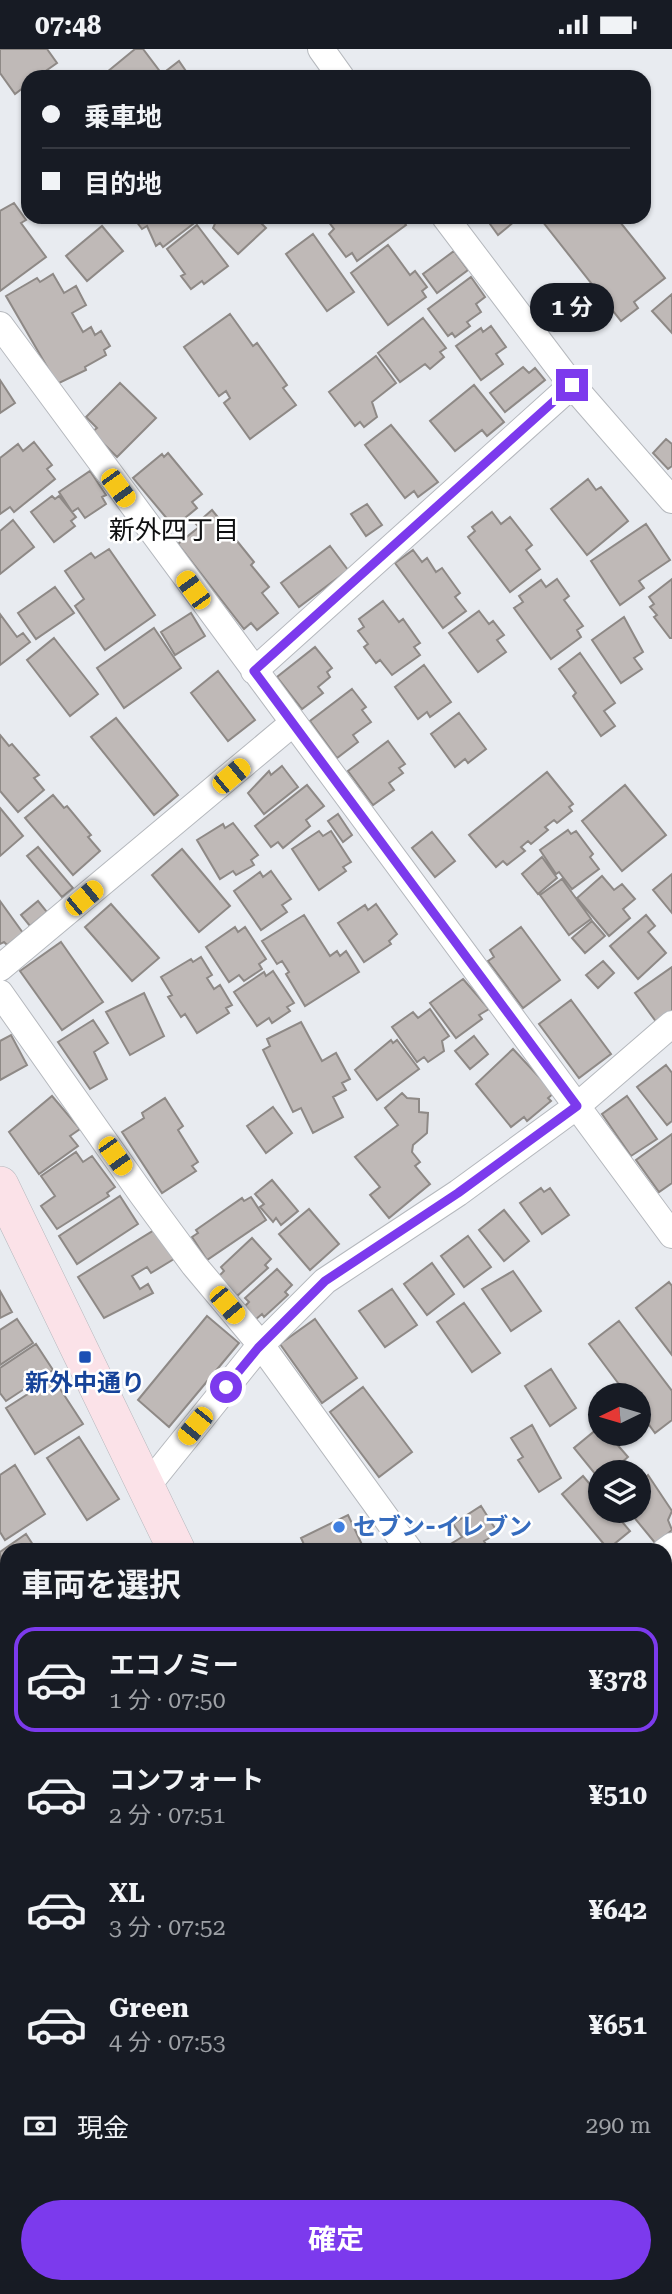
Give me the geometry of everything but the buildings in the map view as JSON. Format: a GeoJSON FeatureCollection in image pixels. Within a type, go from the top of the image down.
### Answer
{"type":"FeatureCollection","features":[{"type":"Feature","properties":{"kind":"main road"},"geometry":{"type":"LineString","coordinates":[[0,1185],[148,1485],[173,1543]]}},
{"type":"Feature","properties":{"kind":"street"},"geometry":{"type":"LineString","coordinates":[[321,49],[336,70]]}},
{"type":"Feature","properties":{"kind":"street"},"geometry":{"type":"LineString","coordinates":[[450,224],[572,385],[672,500]]}},
{"type":"Feature","properties":{"kind":"street"},"geometry":{"type":"LineString","coordinates":[[0,325],[672,1235]]}},
{"type":"Feature","properties":{"kind":"street"},"geometry":{"type":"LineString","coordinates":[[254,671],[572,385]]}},
{"type":"Feature","properties":{"kind":"street"},"geometry":{"type":"LineString","coordinates":[[0,968],[293,723]]}},
{"type":"Feature","properties":{"kind":"street"},"geometry":{"type":"LineString","coordinates":[[0,993],[156,1214],[261,1345],[404,1543]]}},
{"type":"Feature","properties":{"kind":"street"},"geometry":{"type":"LineString","coordinates":[[148,1485],[261,1345],[325,1281],[458,1193],[577,1106],[672,1024]]}},
{"type":"Feature","properties":{"kind":"place","name":"新外中通り"},"geometry":{"type":"Point","coordinates":[85,1357]}},
{"type":"Feature","properties":{"kind":"place","name":"セブン-イレブン"},"geometry":{"type":"Point","coordinates":[339,1527]}},
{"type":"Feature","properties":{"kind":"district","name":"新外四丁目"},"geometry":{"type":"Point","coordinates":[174,530]}},
{"type":"Feature","properties":{"kind":"route"},"geometry":{"type":"LineString","coordinates":[[226,1387],[258,1348],[325,1281],[458,1193],[577,1106],[254,671],[572,385]]}}]}
